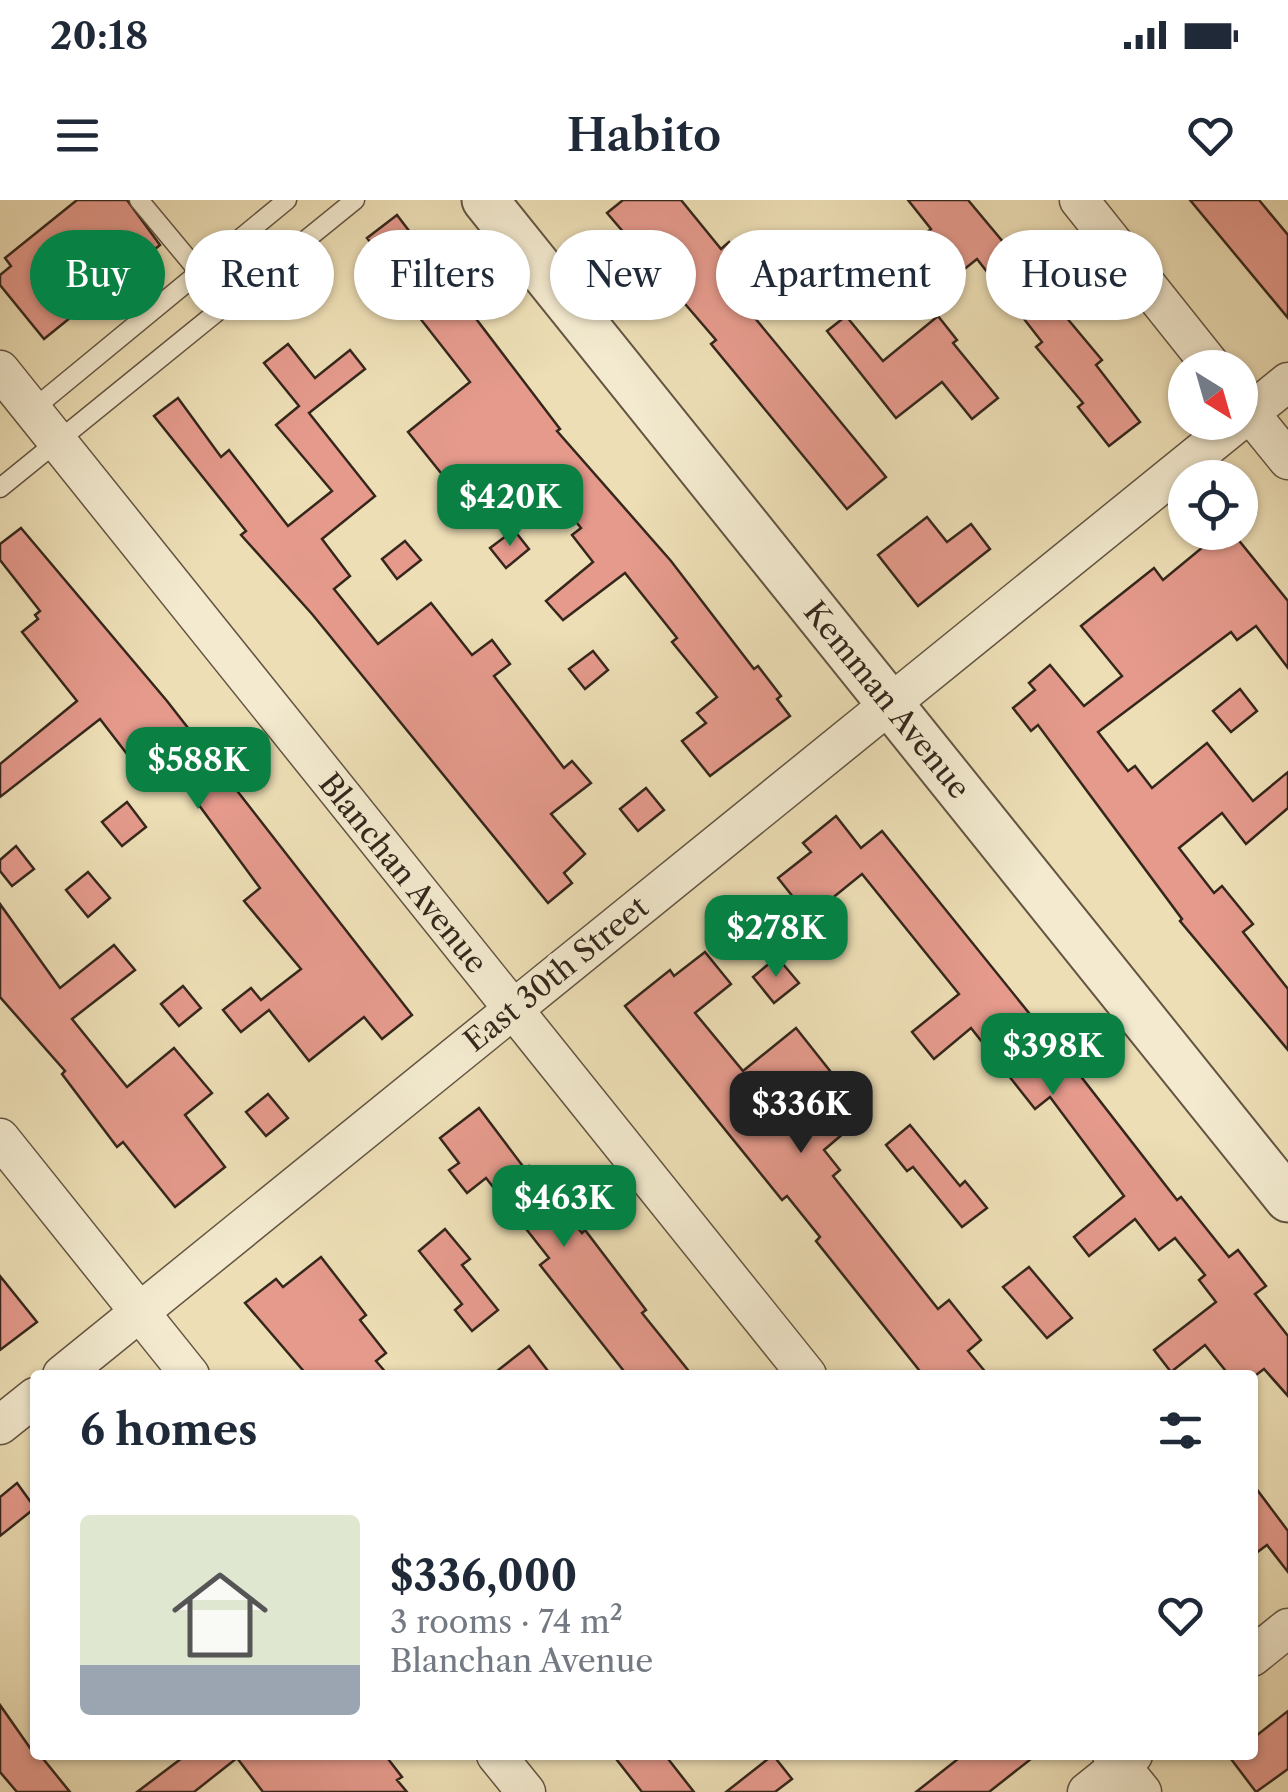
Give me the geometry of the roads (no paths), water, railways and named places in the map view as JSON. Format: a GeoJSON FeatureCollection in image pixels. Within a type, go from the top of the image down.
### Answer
{"type":"FeatureCollection","features":[{"type":"Feature","properties":{"kind":"street","name":"Kemman Avenue"},"geometry":{"type":"LineString","coordinates":[[485,200],[1288,1200]]}},
{"type":"Feature","properties":{"kind":"street"},"geometry":{"type":"LineString","coordinates":[[1079,200],[1200,350]]}},
{"type":"Feature","properties":{"kind":"street","name":"Blanchan Avenue"},"geometry":{"type":"LineString","coordinates":[[0,370],[803,1370]]}},
{"type":"Feature","properties":{"kind":"street","name":"East 30th Street"},"geometry":{"type":"LineString","coordinates":[[1258,403],[1288,382]]}},
{"type":"Feature","properties":{"kind":"street"},"geometry":{"type":"LineString","coordinates":[[1258,430],[1288,460]]}},
{"type":"Feature","properties":{"kind":"street","name":"East 30th Street"},"geometry":{"type":"LineString","coordinates":[[68,1370],[1210,440]]}},
{"type":"Feature","properties":{"kind":"street"},"geometry":{"type":"LineString","coordinates":[[0,1138],[186,1370]]}},
{"type":"Feature","properties":{"kind":"street"},"geometry":{"type":"LineString","coordinates":[[0,1425],[30,1400]]}},
{"type":"Feature","properties":{"kind":"street"},"geometry":{"type":"LineString","coordinates":[[1258,1652],[1288,1628]]}},
{"type":"Feature","properties":{"kind":"street"},"geometry":{"type":"LineString","coordinates":[[500,1760],[526,1792]]}},
{"type":"Feature","properties":{"kind":"street"},"geometry":{"type":"LineString","coordinates":[[1087,1792],[1127,1767]]}},
{"type":"Feature","properties":{"kind":"lane"},"geometry":{"type":"LineString","coordinates":[[139,200],[185,255]]}},
{"type":"Feature","properties":{"kind":"lane"},"geometry":{"type":"LineString","coordinates":[[250,230],[287,200]]}},
{"type":"Feature","properties":{"kind":"lane"},"geometry":{"type":"LineString","coordinates":[[0,488],[355,200]]}},
{"type":"Feature","properties":{"kind":"lane"},"geometry":{"type":"LineString","coordinates":[[32,410],[185,284]]}}]}
